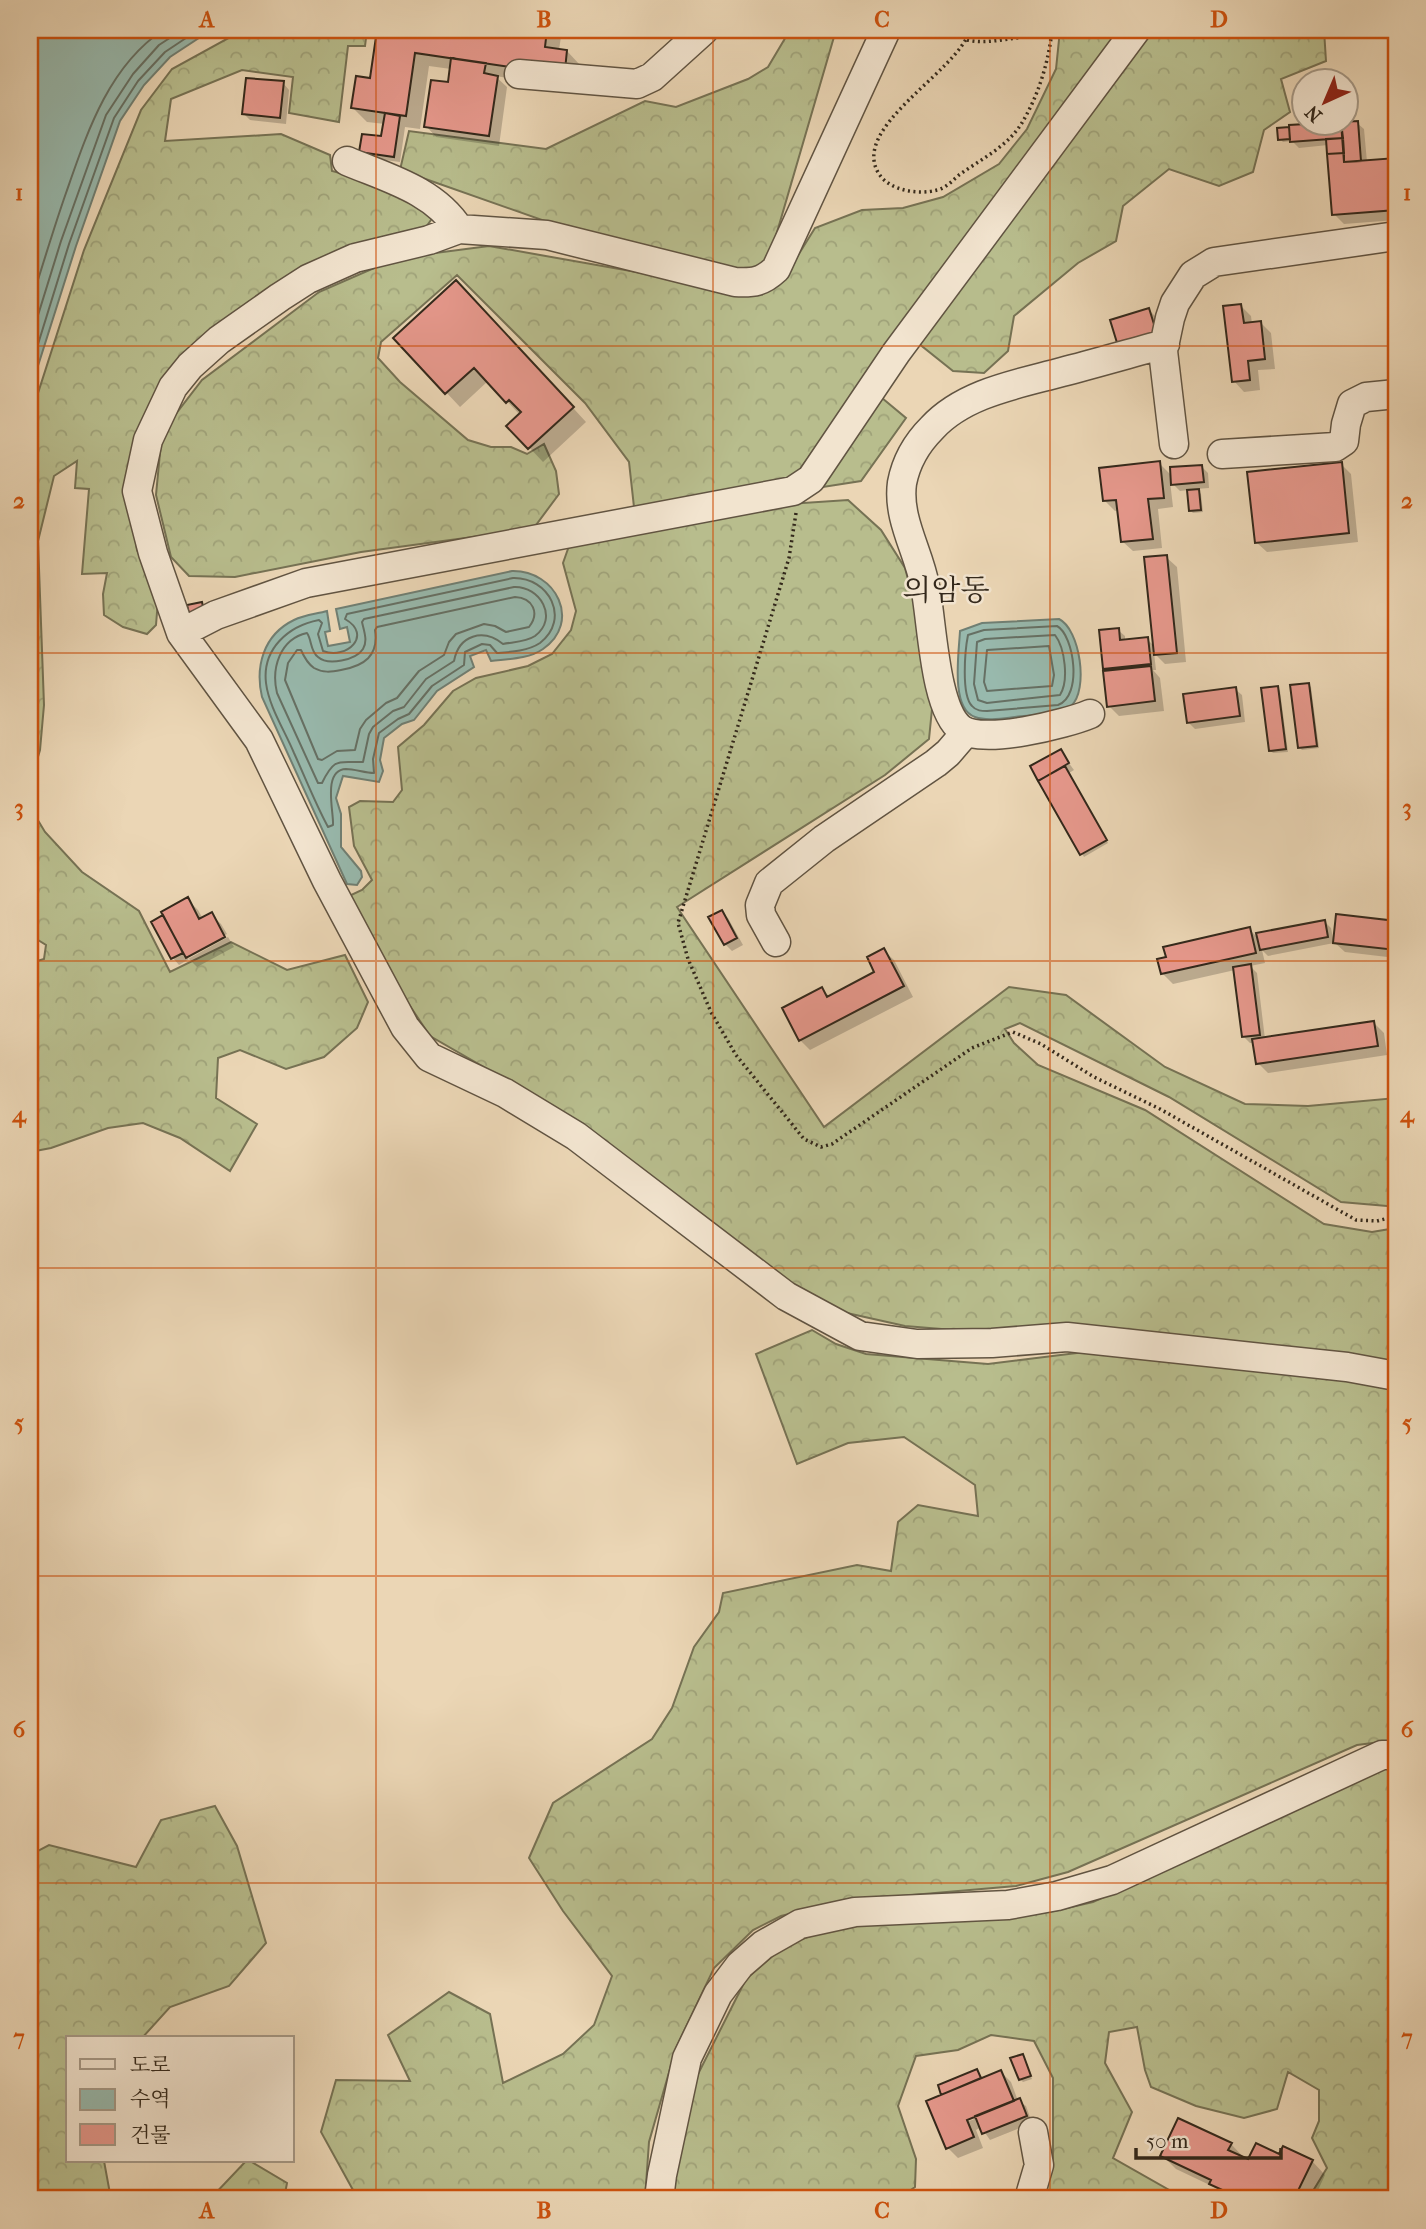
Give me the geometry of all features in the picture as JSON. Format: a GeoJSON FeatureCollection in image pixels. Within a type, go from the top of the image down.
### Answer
{"type":"FeatureCollection","features":[{"type":"Feature","properties":{"kind":"street"},"geometry":{"type":"LineString","coordinates":[[519,74],[637,84],[652,77],[704,30]]}},
{"type":"Feature","properties":{"kind":"street"},"geometry":{"type":"LineString","coordinates":[[886,30],[776,269],[766,279],[754,283],[735,282],[547,235],[459,229],[429,240],[355,258],[308,279],[219,340],[190,366],[173,387],[148,440],[138,491],[153,553],[181,633],[259,740],[379,981],[405,1027],[429,1057],[505,1093],[576,1136],[786,1296],[860,1336],[917,1344],[992,1343],[1067,1337],[1347,1367],[1396,1376]]}},
{"type":"Feature","properties":{"kind":"street"},"geometry":{"type":"LineString","coordinates":[[181,633],[216,615],[306,583],[793,491],[811,479],[896,353],[1136,30]]}},
{"type":"Feature","properties":{"kind":"street"},"geometry":{"type":"LineString","coordinates":[[347,160],[423,194],[439,204],[459,229]]}},
{"type":"Feature","properties":{"kind":"street"},"geometry":{"type":"LineString","coordinates":[[1174,444],[1163,351],[1175,303],[1193,275],[1214,262],[1396,236]]}},
{"type":"Feature","properties":{"kind":"street"},"geometry":{"type":"LineString","coordinates":[[1090,714],[1035,730],[996,734],[966,732],[958,727],[948,712],[930,637],[926,587],[902,503],[902,484],[908,463],[917,446],[932,427],[951,410],[1005,388],[1165,344]]}},
{"type":"Feature","properties":{"kind":"street"},"geometry":{"type":"LineString","coordinates":[[1222,454],[1335,447],[1344,441],[1352,404],[1366,397],[1396,394]]}},
{"type":"Feature","properties":{"kind":"street"},"geometry":{"type":"LineString","coordinates":[[776,942],[761,915],[760,905],[769,883],[824,839],[936,763],[966,732]]}},
{"type":"Feature","properties":{"kind":"street"},"geometry":{"type":"LineString","coordinates":[[659,2199],[687,2058],[718,1994],[740,1965],[764,1945],[800,1924],[855,1912],[1008,1905],[1058,1896],[1112,1880],[1382,1755],[1396,1755]]}},
{"type":"Feature","properties":{"kind":"street"},"geometry":{"type":"LineString","coordinates":[[1029,2199],[1039,2165],[1033,2132]]}},
{"type":"Feature","properties":{"kind":"path"},"geometry":{"type":"LineString","coordinates":[[970,30],[952,58],[899,111],[877,139],[873,148],[874,166],[888,184],[916,191],[938,190],[1003,144],[1023,122],[1034,97],[1048,59],[1052,30]]}},
{"type":"Feature","properties":{"kind":"path"},"geometry":{"type":"LineString","coordinates":[[965,40],[996,41],[1019,36],[1051,38]]}},
{"type":"Feature","properties":{"kind":"path"},"geometry":{"type":"LineString","coordinates":[[811,479],[797,509],[789,558],[678,923],[688,959],[711,1012],[745,1065],[804,1139],[821,1147],[832,1144],[972,1048],[1013,1032],[1041,1044],[1094,1077],[1160,1109],[1356,1220],[1377,1221],[1396,1216]]}},
{"type":"Feature","properties":{"kind":"green space"},"geometry":{"type":"Polygon","coordinates":[[[243,30],[367,30],[365,46],[348,46],[339,122],[289,113],[293,77],[242,70],[171,99],[165,141],[281,134],[330,155],[332,171],[382,184],[433,217],[424,230],[324,260],[248,302],[187,356],[128,488],[137,550],[158,600],[156,625],[147,634],[123,627],[104,615],[103,594],[107,573],[82,574],[89,489],[75,488],[77,461],[54,476],[38,541],[44,705],[40,750],[30,784],[30,418],[84,250],[141,110],[172,69],[243,30]]]}},
{"type":"Feature","properties":{"kind":"green space"},"geometry":{"type":"Polygon","coordinates":[[[790,30],[836,30],[768,263],[753,273],[579,233],[400,170],[409,131],[546,149],[645,101],[676,107],[748,79],[768,67],[790,30]]]}},
{"type":"Feature","properties":{"kind":"green space"},"geometry":{"type":"Polygon","coordinates":[[[1060,30],[1130,30],[931,287],[790,483],[634,507],[629,462],[585,403],[457,275],[381,342],[378,358],[400,382],[468,440],[491,447],[511,447],[527,454],[544,444],[556,471],[559,494],[533,529],[361,552],[235,577],[189,576],[171,557],[156,495],[162,432],[202,380],[319,292],[397,258],[489,246],[676,279],[792,265],[815,228],[862,210],[903,208],[943,197],[999,164],[1027,129],[1056,69],[1060,30]]]}},
{"type":"Feature","properties":{"kind":"green space"},"geometry":{"type":"Polygon","coordinates":[[[1149,30],[1324,30],[1326,61],[1314,66],[1290,66],[1290,75],[1281,79],[1290,112],[1264,130],[1253,172],[1219,186],[1169,169],[1123,206],[1116,241],[1078,263],[1014,316],[1008,351],[984,373],[953,371],[918,343],[1149,30]]]}},
{"type":"Feature","properties":{"kind":"green space"},"geometry":{"type":"Polygon","coordinates":[[[876,393],[906,418],[861,481],[823,487],[876,393]]]}},
{"type":"Feature","properties":{"kind":"green space"},"geometry":{"type":"Polygon","coordinates":[[[848,500],[881,530],[905,568],[923,635],[933,699],[929,739],[885,775],[677,907],[824,1127],[1009,987],[1066,995],[1165,1067],[1245,1104],[1308,1106],[1396,1098],[1396,1203],[1387,1206],[1341,1202],[1169,1097],[1020,1023],[1005,1029],[1014,1043],[1038,1065],[1145,1110],[1324,1224],[1372,1232],[1396,1228],[1396,1366],[905,1326],[838,1311],[773,1274],[569,1116],[430,1036],[386,970],[349,896],[362,890],[372,880],[354,846],[349,807],[360,801],[393,802],[402,790],[398,747],[424,725],[453,691],[476,678],[528,666],[552,654],[571,630],[576,611],[563,563],[569,546],[758,506],[848,500]]]}},
{"type":"Feature","properties":{"kind":"green space"},"geometry":{"type":"Polygon","coordinates":[[[30,807],[45,832],[82,872],[139,911],[170,972],[231,942],[287,970],[345,955],[368,1002],[357,1028],[324,1057],[286,1069],[240,1050],[218,1058],[216,1098],[257,1124],[230,1171],[180,1138],[143,1123],[108,1128],[51,1148],[30,1152],[30,963],[44,959],[46,945],[30,935],[30,807]]]}},
{"type":"Feature","properties":{"kind":"green space"},"geometry":{"type":"Polygon","coordinates":[[[812,1330],[836,1344],[866,1354],[988,1364],[1085,1352],[1348,1379],[1396,1389],[1396,1740],[1357,1745],[1068,1872],[1016,1886],[843,1901],[781,1916],[753,1930],[714,1968],[676,2048],[649,2142],[645,2199],[353,2199],[353,2190],[321,2132],[336,2080],[410,2081],[388,2035],[449,1992],[490,2014],[503,2083],[563,2054],[594,2025],[612,1976],[563,1911],[529,1858],[553,1803],[652,1739],[672,1708],[694,1647],[719,1612],[723,1593],[857,1565],[891,1571],[898,1522],[918,1505],[978,1516],[975,1485],[904,1437],[848,1443],[797,1464],[756,1354],[812,1330]]]}},
{"type":"Feature","properties":{"kind":"green space"},"geometry":{"type":"Polygon","coordinates":[[[1393,1765],[1396,1766],[1396,2199],[1308,2199],[1327,2168],[1312,2138],[1319,2121],[1319,2090],[1288,2072],[1277,2109],[1244,2118],[1196,2106],[1151,2087],[1137,2027],[1109,2032],[1105,2063],[1132,2112],[1113,2158],[1185,2199],[1041,2199],[1053,2165],[1053,2078],[1034,2041],[991,2035],[958,2050],[916,2056],[898,2106],[916,2159],[915,2187],[898,2199],[670,2199],[694,2082],[746,1979],[785,1945],[839,1926],[1054,1911],[1093,1902],[1393,1765]]]}},
{"type":"Feature","properties":{"kind":"green space"},"geometry":{"type":"Polygon","coordinates":[[[215,1806],[237,1846],[266,1943],[229,1986],[170,2007],[144,2036],[66,2036],[66,2162],[104,2162],[111,2199],[30,2199],[30,2112],[38,2098],[30,2045],[30,1855],[49,1845],[136,1867],[161,1820],[215,1806]]]}},
{"type":"Feature","properties":{"kind":"green space"},"geometry":{"type":"Polygon","coordinates":[[[245,2162],[252,2162],[287,2183],[284,2199],[210,2199],[245,2162]]]}},
{"type":"Feature","properties":{"kind":"water"},"geometry":{"type":"Polygon","coordinates":[[[30,30],[211,30],[170,57],[144,85],[120,121],[76,246],[30,391],[30,30]]]}},
{"type":"Feature","properties":{"kind":"water"},"geometry":{"type":"Polygon","coordinates":[[[512,571],[528,573],[541,579],[559,599],[561,625],[555,638],[543,649],[525,657],[491,661],[486,650],[470,656],[474,667],[437,691],[414,720],[402,724],[384,738],[380,760],[383,771],[379,782],[343,776],[336,798],[341,814],[341,847],[361,871],[362,877],[357,885],[347,884],[262,697],[261,663],[268,643],[283,626],[294,620],[327,611],[330,631],[325,632],[328,646],[350,642],[347,627],[340,629],[336,609],[512,571]]]}},
{"type":"Feature","properties":{"kind":"water"},"geometry":{"type":"Polygon","coordinates":[[[1059,619],[1072,635],[1080,660],[1080,687],[1071,706],[1061,712],[1049,714],[993,719],[975,717],[967,712],[959,692],[960,631],[982,623],[1059,619]]]}},
{"type":"Feature","properties":{"kind":"building"},"geometry":{"type":"Polygon","coordinates":[[[377,30],[547,30],[545,47],[567,50],[565,70],[531,70],[415,53],[406,116],[351,108],[356,76],[370,78],[377,30]]]}},
{"type":"Feature","properties":{"kind":"building"},"geometry":{"type":"Polygon","coordinates":[[[451,58],[486,63],[484,73],[498,76],[489,136],[424,127],[431,80],[448,82],[451,58]]]}},
{"type":"Feature","properties":{"kind":"building"},"geometry":{"type":"Polygon","coordinates":[[[246,78],[284,81],[280,118],[242,114],[246,78]]]}},
{"type":"Feature","properties":{"kind":"building"},"geometry":{"type":"Polygon","coordinates":[[[385,113],[400,116],[394,157],[359,152],[362,134],[381,136],[385,113]]]}},
{"type":"Feature","properties":{"kind":"building"},"geometry":{"type":"Polygon","coordinates":[[[1289,125],[1290,136],[1343,138],[1290,142],[1289,125]]]}},
{"type":"Feature","properties":{"kind":"building"},"geometry":{"type":"Polygon","coordinates":[[[1289,127],[1290,139],[1278,140],[1277,128],[1289,127]]]}},
{"type":"Feature","properties":{"kind":"building"},"geometry":{"type":"Polygon","coordinates":[[[1342,136],[1359,136],[1361,161],[1344,162],[1342,136]]]}},
{"type":"Feature","properties":{"kind":"building"},"geometry":{"type":"Polygon","coordinates":[[[1343,138],[1344,153],[1327,154],[1326,139],[1343,138]]]}},
{"type":"Feature","properties":{"kind":"building"},"geometry":{"type":"Polygon","coordinates":[[[1344,153],[1344,162],[1396,158],[1396,210],[1332,215],[1327,154],[1344,153]]]}},
{"type":"Feature","properties":{"kind":"building"},"geometry":{"type":"Polygon","coordinates":[[[456,280],[574,407],[528,449],[506,426],[521,412],[509,400],[506,403],[474,368],[445,394],[393,338],[456,280]]]}},
{"type":"Feature","properties":{"kind":"building"},"geometry":{"type":"Polygon","coordinates":[[[1241,304],[1244,323],[1261,321],[1265,359],[1248,361],[1250,380],[1232,382],[1223,306],[1241,304]]]}},
{"type":"Feature","properties":{"kind":"building"},"geometry":{"type":"Polygon","coordinates":[[[1149,308],[1157,334],[1118,346],[1110,320],[1149,308]]]}},
{"type":"Feature","properties":{"kind":"building"},"geometry":{"type":"Polygon","coordinates":[[[1160,461],[1164,498],[1148,499],[1153,539],[1121,542],[1116,500],[1103,501],[1099,468],[1160,461]]]}},
{"type":"Feature","properties":{"kind":"building"},"geometry":{"type":"Polygon","coordinates":[[[1342,462],[1349,533],[1255,543],[1247,472],[1342,462]]]}},
{"type":"Feature","properties":{"kind":"building"},"geometry":{"type":"Polygon","coordinates":[[[1202,465],[1204,482],[1171,485],[1170,467],[1202,465]]]}},
{"type":"Feature","properties":{"kind":"building"},"geometry":{"type":"Polygon","coordinates":[[[1199,489],[1201,510],[1189,511],[1187,490],[1199,489]]]}},
{"type":"Feature","properties":{"kind":"building"},"geometry":{"type":"Polygon","coordinates":[[[1167,555],[1177,653],[1154,655],[1144,557],[1167,555]]]}},
{"type":"Feature","properties":{"kind":"building"},"geometry":{"type":"Polygon","coordinates":[[[202,602],[205,616],[190,619],[187,605],[202,602]]]}},
{"type":"Feature","properties":{"kind":"building"},"geometry":{"type":"Polygon","coordinates":[[[1119,628],[1120,640],[1148,637],[1151,664],[1103,669],[1099,630],[1119,628]]]}},
{"type":"Feature","properties":{"kind":"building"},"geometry":{"type":"Polygon","coordinates":[[[1151,666],[1155,701],[1107,707],[1103,671],[1151,666]]]}},
{"type":"Feature","properties":{"kind":"building"},"geometry":{"type":"Polygon","coordinates":[[[1309,683],[1317,746],[1298,748],[1290,685],[1309,683]]]}},
{"type":"Feature","properties":{"kind":"building"},"geometry":{"type":"Polygon","coordinates":[[[1278,686],[1286,749],[1269,751],[1261,688],[1278,686]]]}},
{"type":"Feature","properties":{"kind":"building"},"geometry":{"type":"Polygon","coordinates":[[[1236,687],[1240,716],[1187,723],[1183,694],[1236,687]]]}},
{"type":"Feature","properties":{"kind":"building"},"geometry":{"type":"Polygon","coordinates":[[[1061,749],[1069,763],[1038,781],[1030,766],[1061,749]]]}},
{"type":"Feature","properties":{"kind":"building"},"geometry":{"type":"Polygon","coordinates":[[[1065,766],[1107,840],[1080,855],[1038,781],[1065,766]]]}},
{"type":"Feature","properties":{"kind":"building"},"geometry":{"type":"Polygon","coordinates":[[[188,897],[199,919],[212,912],[225,937],[186,958],[161,912],[188,897]]]}},
{"type":"Feature","properties":{"kind":"building"},"geometry":{"type":"Polygon","coordinates":[[[722,910],[737,938],[724,945],[708,917],[722,910]]]}},
{"type":"Feature","properties":{"kind":"building"},"geometry":{"type":"Polygon","coordinates":[[[1336,914],[1396,921],[1396,950],[1333,943],[1336,914]]]}},
{"type":"Feature","properties":{"kind":"building"},"geometry":{"type":"Polygon","coordinates":[[[163,915],[183,953],[171,959],[151,922],[163,915]]]}},
{"type":"Feature","properties":{"kind":"building"},"geometry":{"type":"Polygon","coordinates":[[[1325,920],[1328,937],[1260,950],[1256,933],[1325,920]]]}},
{"type":"Feature","properties":{"kind":"building"},"geometry":{"type":"Polygon","coordinates":[[[1250,927],[1256,953],[1161,974],[1157,959],[1166,957],[1163,947],[1250,927]]]}},
{"type":"Feature","properties":{"kind":"building"},"geometry":{"type":"Polygon","coordinates":[[[884,948],[904,986],[799,1041],[782,1008],[822,987],[827,997],[874,972],[867,957],[884,948]]]}},
{"type":"Feature","properties":{"kind":"building"},"geometry":{"type":"Polygon","coordinates":[[[1251,964],[1260,1035],[1242,1037],[1233,967],[1251,964]]]}},
{"type":"Feature","properties":{"kind":"building"},"geometry":{"type":"Polygon","coordinates":[[[1374,1021],[1378,1046],[1256,1064],[1252,1039],[1374,1021]]]}},
{"type":"Feature","properties":{"kind":"building"},"geometry":{"type":"Polygon","coordinates":[[[1023,2054],[1031,2076],[1019,2080],[1010,2058],[1023,2054]]]}},
{"type":"Feature","properties":{"kind":"building"},"geometry":{"type":"Polygon","coordinates":[[[977,2069],[981,2078],[941,2095],[938,2085],[977,2069]]]}},
{"type":"Feature","properties":{"kind":"building"},"geometry":{"type":"Polygon","coordinates":[[[1001,2070],[1014,2101],[967,2120],[974,2137],[946,2149],[926,2101],[1001,2070]]]}},
{"type":"Feature","properties":{"kind":"building"},"geometry":{"type":"Polygon","coordinates":[[[1020,2098],[1027,2116],[982,2134],[975,2116],[1020,2098]]]}},
{"type":"Feature","properties":{"kind":"building"},"geometry":{"type":"Polygon","coordinates":[[[1178,2118],[1232,2143],[1228,2150],[1248,2159],[1256,2143],[1279,2154],[1283,2146],[1313,2160],[1294,2199],[1273,2199],[1264,2195],[1262,2199],[1242,2199],[1209,2184],[1211,2180],[1160,2156],[1178,2118]]]}},
{"type":"Feature","properties":{"kind":"district","name":"의암동"},"geometry":{"type":"Point","coordinates":[946,590]}}]}
